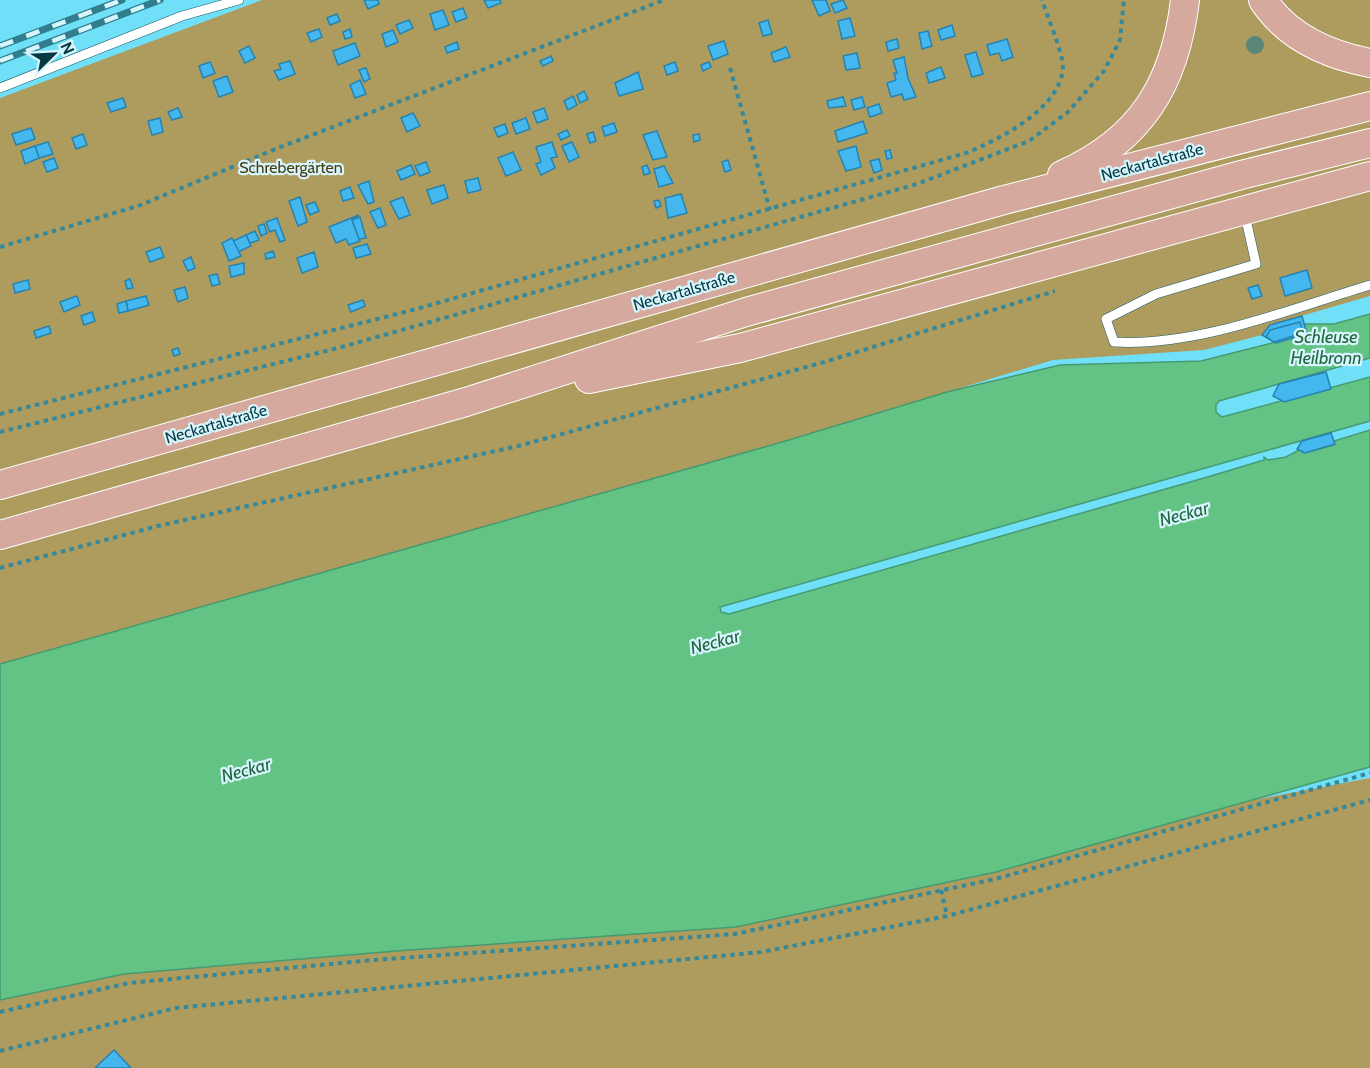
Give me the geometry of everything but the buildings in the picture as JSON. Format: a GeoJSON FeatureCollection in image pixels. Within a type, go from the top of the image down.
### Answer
{"type":"FeatureCollection","features":[{"type":"Feature","properties":{"kind":"main road"},"geometry":{"type":"LineString","coordinates":[[1004,200],[1082,166],[1114,144],[1146,113],[1168,76],[1185,0]]}},
{"type":"Feature","properties":{"kind":"main road"},"geometry":{"type":"LineString","coordinates":[[1263,0],[1289,28],[1316,47],[1346,58],[1370,63]]}},
{"type":"Feature","properties":{"kind":"main road","name":"Neckartalstraße"},"geometry":{"type":"LineString","coordinates":[[0,485],[1004,200],[1370,106]]}},
{"type":"Feature","properties":{"kind":"main road"},"geometry":{"type":"LineString","coordinates":[[0,535],[466,402],[746,312],[1241,175],[1370,143]]}},
{"type":"Feature","properties":{"kind":"main road"},"geometry":{"type":"LineString","coordinates":[[466,402],[740,348],[1370,176]]}},
{"type":"Feature","properties":{"kind":"lane"},"geometry":{"type":"LineString","coordinates":[[0,88],[182,16],[238,0]]}},
{"type":"Feature","properties":{"kind":"lane"},"geometry":{"type":"LineString","coordinates":[[1244,210],[1256,264],[1156,294],[1106,319],[1114,342],[1143,344],[1221,329],[1370,285]]}},
{"type":"Feature","properties":{"kind":"path"},"geometry":{"type":"LineString","coordinates":[[0,247],[138,206],[278,148],[664,0]]}},
{"type":"Feature","properties":{"kind":"path"},"geometry":{"type":"LineString","coordinates":[[0,414],[263,350],[770,210],[966,153],[1003,138],[1026,122],[1046,102],[1059,81],[1063,66],[1042,0]]}},
{"type":"Feature","properties":{"kind":"path"},"geometry":{"type":"LineString","coordinates":[[0,432],[338,348],[927,180],[1029,141],[1068,112],[1104,71],[1120,40],[1124,0]]}},
{"type":"Feature","properties":{"kind":"path"},"geometry":{"type":"LineString","coordinates":[[730,68],[770,210]]}},
{"type":"Feature","properties":{"kind":"path"},"geometry":{"type":"LineString","coordinates":[[0,568],[158,526],[518,446],[810,366],[1060,290]]}},
{"type":"Feature","properties":{"kind":"path"},"geometry":{"type":"LineString","coordinates":[[0,1012],[129,983],[373,960],[735,934],[995,879],[1370,773]]}},
{"type":"Feature","properties":{"kind":"path"},"geometry":{"type":"LineString","coordinates":[[0,1051],[176,1008],[761,952],[947,916],[1370,800]]}},
{"type":"Feature","properties":{"kind":"path"},"geometry":{"type":"LineString","coordinates":[[941,890],[947,916]]}},
{"type":"Feature","properties":{"kind":"green space","name":"Schrebergärten"},"geometry":{"type":"Polygon","coordinates":[[[262,0],[1370,0],[1370,296],[1270,325],[1262,335],[1204,350],[1053,360],[789,440],[0,664],[0,98],[262,0]]]}},
{"type":"Feature","properties":{"kind":"green space"},"geometry":{"type":"Polygon","coordinates":[[[1370,778],[1370,1068],[0,1068],[0,1000],[124,974],[396,951],[736,927],[996,872],[1253,800],[1370,778]]]}},
{"type":"Feature","properties":{"kind":"water"},"geometry":{"type":"Polygon","coordinates":[[[1370,314],[1370,358],[1219,401],[1216,405],[1216,412],[1222,417],[1370,377],[1370,421],[720,607],[721,612],[729,614],[1211,476],[1264,460],[1264,457],[1268,460],[1286,457],[1299,450],[1305,453],[1334,445],[1334,441],[1370,430],[1370,767],[996,872],[736,927],[396,951],[124,974],[0,1000],[0,664],[789,440],[947,392],[1060,365],[1201,361],[1307,334],[1304,324],[1334,324],[1370,314]]]}},
{"type":"Feature","properties":{"kind":"railway"},"geometry":{"type":"LineString","coordinates":[[0,46],[122,0]]}},
{"type":"Feature","properties":{"kind":"railway"},"geometry":{"type":"LineString","coordinates":[[0,61],[160,0]]}},
{"type":"Feature","properties":{"kind":"water label","name":"Schleuse Heilbronn"},"geometry":{"type":"Point","coordinates":[1326,347]}},
{"type":"Feature","properties":{"kind":"water label","name":"Neckar"},"geometry":{"type":"Point","coordinates":[1184,514]}},
{"type":"Feature","properties":{"kind":"water label","name":"Neckar"},"geometry":{"type":"Point","coordinates":[715,642]}},
{"type":"Feature","properties":{"kind":"water label","name":"Neckar"},"geometry":{"type":"Point","coordinates":[246,770]}}]}
